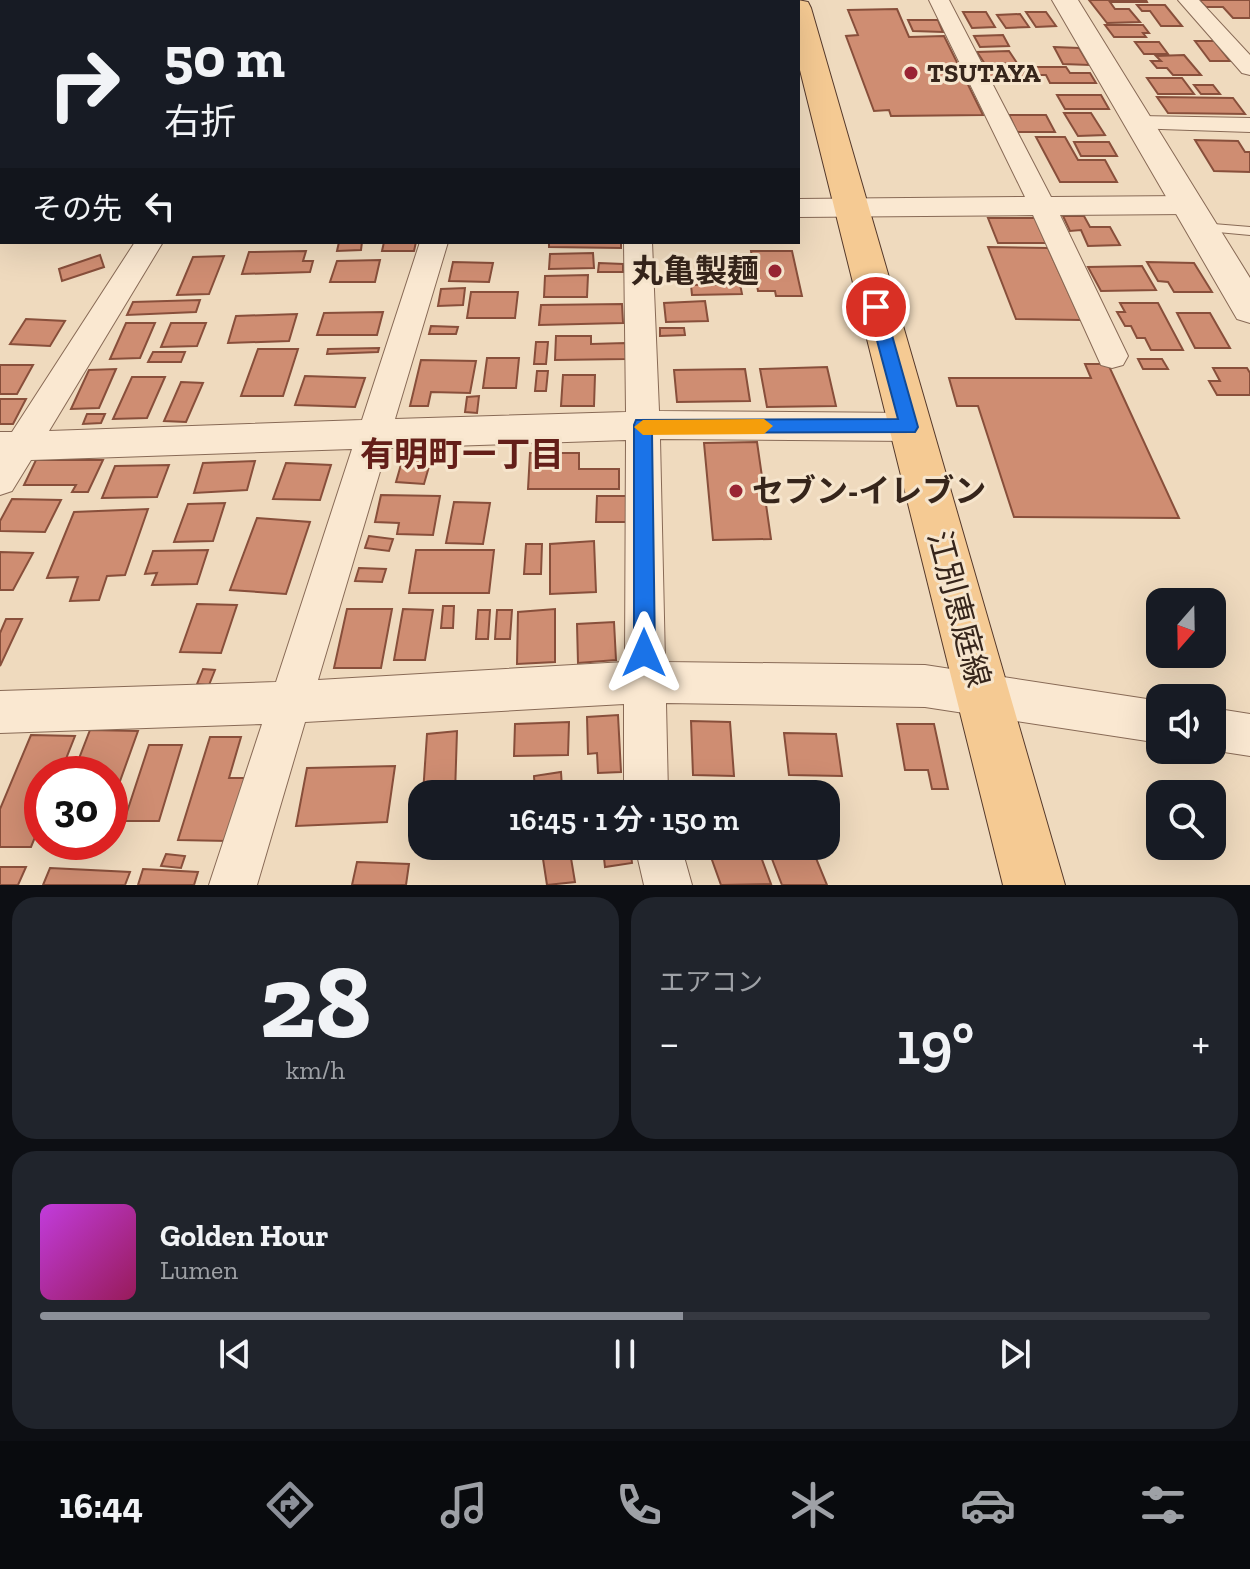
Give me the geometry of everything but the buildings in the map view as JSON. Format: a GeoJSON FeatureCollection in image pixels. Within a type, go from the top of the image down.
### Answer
{"type":"FeatureCollection","features":[{"type":"Feature","properties":{"kind":"main road","name":"江別恵庭線"},"geometry":{"type":"LineString","coordinates":[[800,16],[1034,885]]}},
{"type":"Feature","properties":{"kind":"street"},"geometry":{"type":"LineString","coordinates":[[939,0],[1042,205],[1112,356]]}},
{"type":"Feature","properties":{"kind":"street"},"geometry":{"type":"LineString","coordinates":[[1065,0],[1249,306]]}},
{"type":"Feature","properties":{"kind":"street"},"geometry":{"type":"LineString","coordinates":[[1188,0],[1250,68]]}},
{"type":"Feature","properties":{"kind":"street"},"geometry":{"type":"LineString","coordinates":[[1140,123],[1250,125]]}},
{"type":"Feature","properties":{"kind":"street"},"geometry":{"type":"LineString","coordinates":[[800,208],[1042,205],[1194,216]]}},
{"type":"Feature","properties":{"kind":"street"},"geometry":{"type":"LineString","coordinates":[[0,480],[10,446],[148,244]]}},
{"type":"Feature","properties":{"kind":"street"},"geometry":{"type":"LineString","coordinates":[[233,885],[433,244]]}},
{"type":"Feature","properties":{"kind":"street"},"geometry":{"type":"LineString","coordinates":[[638,244],[646,780]]}},
{"type":"Feature","properties":{"kind":"street"},"geometry":{"type":"LineString","coordinates":[[10,446],[643,425],[909,427]]}},
{"type":"Feature","properties":{"kind":"street"},"geometry":{"type":"LineString","coordinates":[[0,712],[290,702],[645,682],[925,686],[1146,720]]}},
{"type":"Feature","properties":{"kind":"street"},"geometry":{"type":"LineString","coordinates":[[1226,731],[1250,735]]}},
{"type":"Feature","properties":{"kind":"lane"},"geometry":{"type":"LineString","coordinates":[[1194,216],[1250,231]]}},
{"type":"Feature","properties":{"kind":"slow traffic"},"geometry":{"type":"LineString","coordinates":[[643,427],[764,426]]}},
{"type":"Feature","properties":{"kind":"place","name":"TSUTAYA"},"geometry":{"type":"Point","coordinates":[911,73]}},
{"type":"Feature","properties":{"kind":"place","name":"丸亀製麺"},"geometry":{"type":"Point","coordinates":[775,271]}},
{"type":"Feature","properties":{"kind":"place","name":"セブン-イレブン"},"geometry":{"type":"Point","coordinates":[736,491]}},
{"type":"Feature","properties":{"kind":"district","name":"有明町一丁目"},"geometry":{"type":"Point","coordinates":[462,454]}},
{"type":"Feature","properties":{"kind":"route"},"geometry":{"type":"LineString","coordinates":[[644,653],[643,425],[909,427],[876,307]]}}]}
